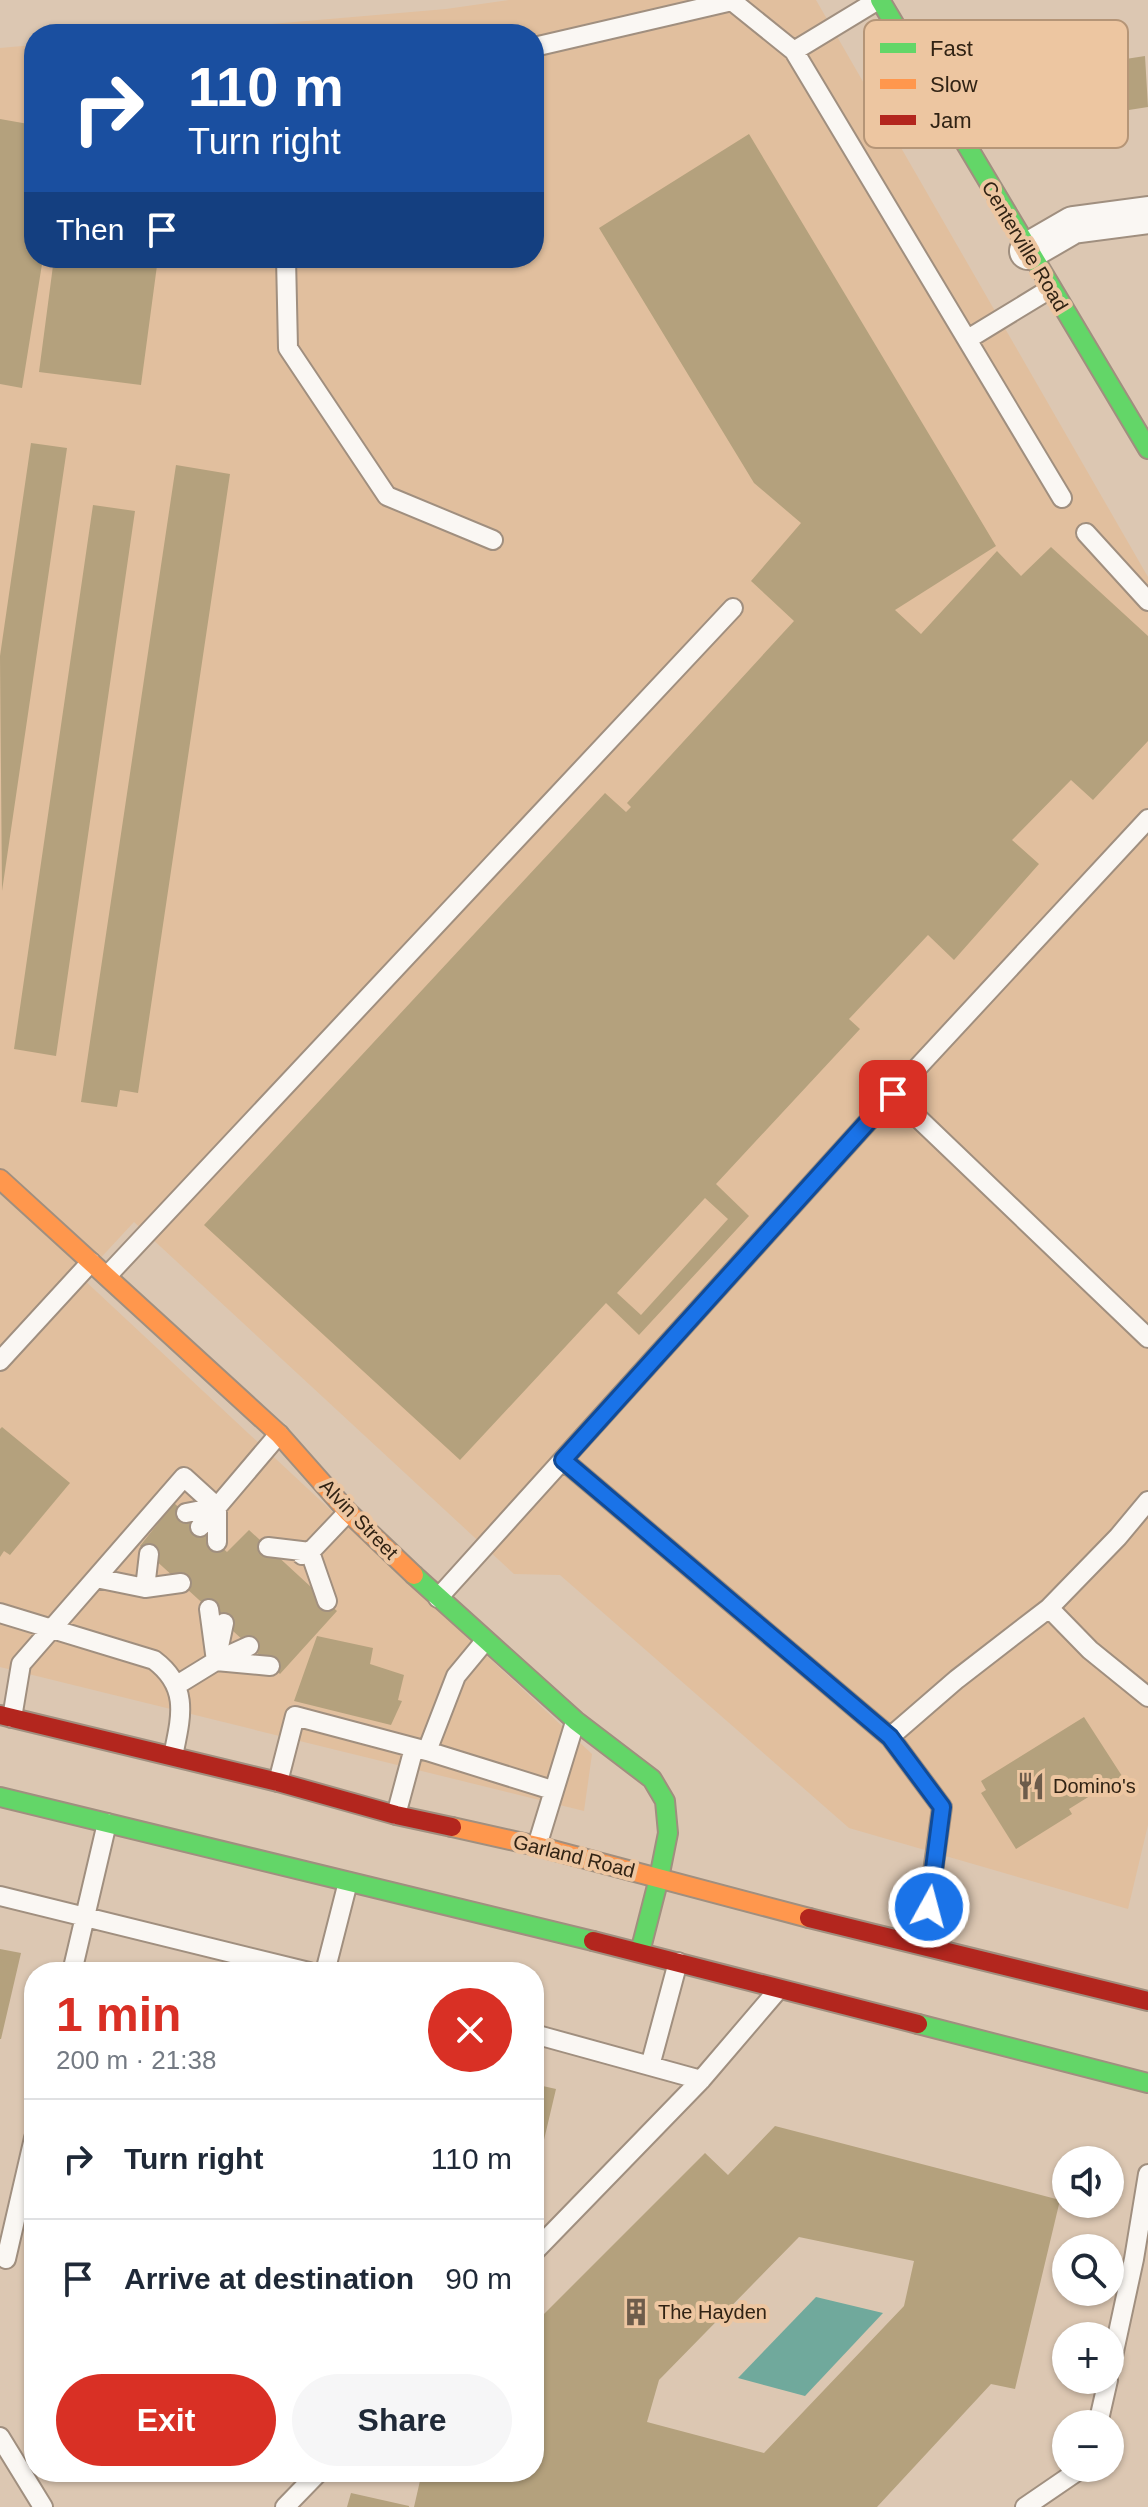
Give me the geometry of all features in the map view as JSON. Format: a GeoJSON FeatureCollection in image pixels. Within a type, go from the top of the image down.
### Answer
{"type":"FeatureCollection","features":[{"type":"Feature","properties":{"kind":"main road","name":"Centerville Road"},"geometry":{"type":"LineString","coordinates":[[879,0],[891,20]]}},
{"type":"Feature","properties":{"kind":"main road","name":"Centerville Road"},"geometry":{"type":"LineString","coordinates":[[967,148],[1148,449]]}},
{"type":"Feature","properties":{"kind":"main road","name":"Alvin Street"},"geometry":{"type":"LineString","coordinates":[[0,1179],[279,1434],[348,1512],[438,1598],[576,1721],[652,1779],[665,1801],[668,1833],[640,1952]]}},
{"type":"Feature","properties":{"kind":"main road","name":"Garland Road"},"geometry":{"type":"LineString","coordinates":[[6,1716],[278,1782],[396,1815],[537,1846],[1148,2001]]}},
{"type":"Feature","properties":{"kind":"main road"},"geometry":{"type":"LineString","coordinates":[[0,1797],[640,1952],[1148,2083]]}},
{"type":"Feature","properties":{"kind":"street"},"geometry":{"type":"LineString","coordinates":[[1028,251],[1073,225],[1148,215]]}},
{"type":"Feature","properties":{"kind":"lane"},"geometry":{"type":"LineString","coordinates":[[794,51],[879,0]]}},
{"type":"Feature","properties":{"kind":"lane"},"geometry":{"type":"LineString","coordinates":[[544,45],[732,1],[794,51],[1062,498]]}},
{"type":"Feature","properties":{"kind":"lane"},"geometry":{"type":"LineString","coordinates":[[286,268],[288,348],[387,496],[493,540]]}},
{"type":"Feature","properties":{"kind":"lane"},"geometry":{"type":"LineString","coordinates":[[968,339],[1050,289]]}},
{"type":"Feature","properties":{"kind":"lane"},"geometry":{"type":"LineString","coordinates":[[1086,533],[1148,601]]}},
{"type":"Feature","properties":{"kind":"lane"},"geometry":{"type":"LineString","coordinates":[[107,1276],[733,608]]}},
{"type":"Feature","properties":{"kind":"lane"},"geometry":{"type":"LineString","coordinates":[[438,1598],[893,1094],[1148,819]]}},
{"type":"Feature","properties":{"kind":"lane"},"geometry":{"type":"LineString","coordinates":[[893,1094],[1148,1338]]}},
{"type":"Feature","properties":{"kind":"lane"},"geometry":{"type":"LineString","coordinates":[[0,1361],[91,1262]]}},
{"type":"Feature","properties":{"kind":"lane"},"geometry":{"type":"LineString","coordinates":[[200,1527],[279,1434]]}},
{"type":"Feature","properties":{"kind":"lane"},"geometry":{"type":"LineString","coordinates":[[563,1460],[890,1737],[942,1807],[923,1944]]}},
{"type":"Feature","properties":{"kind":"lane"},"geometry":{"type":"LineString","coordinates":[[6,1716],[21,1664],[184,1477],[217,1507],[217,1542]]}},
{"type":"Feature","properties":{"kind":"lane"},"geometry":{"type":"LineString","coordinates":[[890,1737],[957,1679],[1049,1608],[1118,1537],[1148,1501]]}},
{"type":"Feature","properties":{"kind":"lane"},"geometry":{"type":"LineString","coordinates":[[186,1513],[217,1507]]}},
{"type":"Feature","properties":{"kind":"lane"},"geometry":{"type":"LineString","coordinates":[[284,1561],[310,1552],[348,1512]]}},
{"type":"Feature","properties":{"kind":"lane"},"geometry":{"type":"LineString","coordinates":[[268,1547],[310,1552]]}},
{"type":"Feature","properties":{"kind":"lane"},"geometry":{"type":"LineString","coordinates":[[307,1583],[310,1552]]}},
{"type":"Feature","properties":{"kind":"lane"},"geometry":{"type":"LineString","coordinates":[[310,1552],[327,1601]]}},
{"type":"Feature","properties":{"kind":"lane"},"geometry":{"type":"LineString","coordinates":[[145,1588],[149,1554]]}},
{"type":"Feature","properties":{"kind":"lane"},"geometry":{"type":"LineString","coordinates":[[145,1588],[164,1567]]}},
{"type":"Feature","properties":{"kind":"lane"},"geometry":{"type":"LineString","coordinates":[[96,1578],[145,1588],[181,1583]]}},
{"type":"Feature","properties":{"kind":"lane"},"geometry":{"type":"LineString","coordinates":[[1049,1608],[1090,1650],[1148,1697]]}},
{"type":"Feature","properties":{"kind":"lane"},"geometry":{"type":"LineString","coordinates":[[209,1609],[216,1661]]}},
{"type":"Feature","properties":{"kind":"lane"},"geometry":{"type":"LineString","coordinates":[[0,1613],[154,1660],[168,1670],[177,1685],[181,1713],[173,1756]]}},
{"type":"Feature","properties":{"kind":"lane"},"geometry":{"type":"LineString","coordinates":[[216,1661],[224,1623]]}},
{"type":"Feature","properties":{"kind":"lane"},"geometry":{"type":"LineString","coordinates":[[396,1815],[420,1750],[456,1676],[485,1641]]}},
{"type":"Feature","properties":{"kind":"lane"},"geometry":{"type":"LineString","coordinates":[[177,1685],[216,1661],[249,1646]]}},
{"type":"Feature","properties":{"kind":"lane"},"geometry":{"type":"LineString","coordinates":[[216,1661],[270,1666]]}},
{"type":"Feature","properties":{"kind":"lane"},"geometry":{"type":"LineString","coordinates":[[278,1782],[295,1716],[552,1790]]}},
{"type":"Feature","properties":{"kind":"lane"},"geometry":{"type":"LineString","coordinates":[[537,1846],[576,1721]]}},
{"type":"Feature","properties":{"kind":"lane"},"geometry":{"type":"LineString","coordinates":[[74,1962],[107,1823]]}},
{"type":"Feature","properties":{"kind":"lane"},"geometry":{"type":"LineString","coordinates":[[328,1962],[348,1881]]}},
{"type":"Feature","properties":{"kind":"lane"},"geometry":{"type":"LineString","coordinates":[[0,1896],[268,1962]]}},
{"type":"Feature","properties":{"kind":"lane"},"geometry":{"type":"LineString","coordinates":[[650,2066],[678,1962]]}},
{"type":"Feature","properties":{"kind":"lane"},"geometry":{"type":"LineString","coordinates":[[544,2242],[701,2080],[780,1988]]}},
{"type":"Feature","properties":{"kind":"lane"},"geometry":{"type":"LineString","coordinates":[[544,2037],[701,2080]]}},
{"type":"Feature","properties":{"kind":"lane"},"geometry":{"type":"LineString","coordinates":[[1120,2322],[1146,2204],[1148,2174]]}},
{"type":"Feature","properties":{"kind":"lane"},"geometry":{"type":"LineString","coordinates":[[6,2259],[24,2181]]}},
{"type":"Feature","properties":{"kind":"lane"},"geometry":{"type":"LineString","coordinates":[[0,2437],[24,2476]]}},
{"type":"Feature","properties":{"kind":"lane"},"geometry":{"type":"LineString","coordinates":[[28,2482],[43,2507]]}},
{"type":"Feature","properties":{"kind":"lane"},"geometry":{"type":"LineString","coordinates":[[285,2507],[309,2482]]}},
{"type":"Feature","properties":{"kind":"lane"},"geometry":{"type":"LineString","coordinates":[[1025,2507],[1062,2482]]}},
{"type":"Feature","properties":{"kind":"shaded area"},"geometry":{"type":"Polygon","coordinates":[[[509,0],[816,0],[864,83],[864,148],[901,148],[1148,577],[1148,1825],[1128,1909],[849,1828],[560,1575],[514,1574],[134,1222],[82,1278],[592,1754],[584,1811],[0,1667],[0,48],[24,46],[24,268],[544,268],[544,24],[273,24],[446,9],[509,0]]]}},
{"type":"Feature","properties":{"kind":"water"},"geometry":{"type":"Polygon","coordinates":[[[816,2297],[883,2313],[805,2396],[738,2378],[816,2297]]]}},
{"type":"Feature","properties":{"kind":"building"},"geometry":{"type":"Polygon","coordinates":[[[1145,56],[1148,107],[1128,110],[1128,59],[1145,56]]]}},
{"type":"Feature","properties":{"kind":"building"},"geometry":{"type":"Polygon","coordinates":[[[0,119],[24,123],[24,268],[41,268],[22,388],[0,384],[0,119]]]}},
{"type":"Feature","properties":{"kind":"building"},"geometry":{"type":"Polygon","coordinates":[[[749,134],[996,546],[895,610],[921,634],[997,551],[1021,576],[1051,547],[1148,636],[1148,741],[1093,800],[1071,780],[1012,840],[1039,864],[954,960],[928,935],[849,1019],[860,1029],[716,1184],[749,1216],[639,1335],[606,1303],[460,1460],[204,1225],[605,793],[626,812],[631,807],[627,803],[794,621],[751,581],[801,523],[754,483],[599,228],[749,134]],[[705,1198],[617,1293],[641,1315],[728,1219],[705,1198]]]}},
{"type":"Feature","properties":{"kind":"building"},"geometry":{"type":"Polygon","coordinates":[[[53,268],[157,268],[141,385],[39,372],[53,268]]]}},
{"type":"Feature","properties":{"kind":"building"},"geometry":{"type":"Polygon","coordinates":[[[31,443],[67,448],[2,891],[0,656],[31,443]]]}},
{"type":"Feature","properties":{"kind":"building"},"geometry":{"type":"Polygon","coordinates":[[[176,465],[230,474],[138,1093],[120,1090],[117,1107],[81,1102],[176,465]]]}},
{"type":"Feature","properties":{"kind":"building"},"geometry":{"type":"Polygon","coordinates":[[[93,505],[135,511],[56,1056],[14,1049],[93,505]]]}},
{"type":"Feature","properties":{"kind":"building"},"geometry":{"type":"Polygon","coordinates":[[[2,1427],[70,1483],[10,1555],[4,1551],[0,1557],[0,1429],[2,1427]]]}},
{"type":"Feature","properties":{"kind":"building"},"geometry":{"type":"Polygon","coordinates":[[[174,1503],[227,1552],[249,1530],[337,1611],[280,1674],[140,1546],[174,1503]]]}},
{"type":"Feature","properties":{"kind":"building"},"geometry":{"type":"Polygon","coordinates":[[[317,1636],[373,1648],[370,1664],[404,1675],[398,1700],[402,1701],[391,1725],[294,1701],[317,1636]]]}},
{"type":"Feature","properties":{"kind":"building"},"geometry":{"type":"Polygon","coordinates":[[[1084,1717],[1122,1776],[1069,1809],[1072,1814],[1016,1849],[981,1793],[986,1790],[981,1781],[1084,1717]]]}},
{"type":"Feature","properties":{"kind":"building"},"geometry":{"type":"Polygon","coordinates":[[[0,1949],[21,1953],[1,2039],[0,2039],[0,1949]]]}},
{"type":"Feature","properties":{"kind":"building"},"geometry":{"type":"Polygon","coordinates":[[[544,2086],[556,2089],[544,2140],[544,2086]]]}},
{"type":"Feature","properties":{"kind":"building","name":"The Hayden"},"geometry":{"type":"Polygon","coordinates":[[[775,2126],[1052,2198],[1052,2218],[1056,2218],[1015,2389],[991,2384],[877,2507],[414,2507],[420,2482],[544,2482],[544,2314],[705,2153],[728,2175],[775,2126]],[[799,2237],[659,2380],[647,2422],[764,2453],[904,2306],[914,2261],[799,2237]]]}},
{"type":"Feature","properties":{"kind":"building"},"geometry":{"type":"Polygon","coordinates":[[[351,2493],[409,2506],[409,2507],[347,2507],[351,2493]]]}},
{"type":"Feature","properties":{"kind":"traffic: fast"},"geometry":{"type":"LineString","coordinates":[[880,0],[892,20]]}},
{"type":"Feature","properties":{"kind":"traffic: fast"},"geometry":{"type":"LineString","coordinates":[[968,148],[1148,449]]}},
{"type":"Feature","properties":{"kind":"traffic: fast"},"geometry":{"type":"LineString","coordinates":[[414,1575],[576,1721],[652,1779],[665,1801],[668,1833],[659,1878]]}},
{"type":"Feature","properties":{"kind":"traffic: fast"},"geometry":{"type":"LineString","coordinates":[[0,1797],[593,1941]]}},
{"type":"Feature","properties":{"kind":"traffic: fast"},"geometry":{"type":"LineString","coordinates":[[640,1952],[659,1878]]}},
{"type":"Feature","properties":{"kind":"traffic: fast"},"geometry":{"type":"LineString","coordinates":[[918,2024],[1148,2083]]}},
{"type":"Feature","properties":{"kind":"traffic: slow"},"geometry":{"type":"LineString","coordinates":[[0,1179],[279,1434],[348,1512],[414,1575]]}},
{"type":"Feature","properties":{"kind":"traffic: slow"},"geometry":{"type":"LineString","coordinates":[[452,1827],[537,1846],[809,1918]]}},
{"type":"Feature","properties":{"kind":"traffic: jam"},"geometry":{"type":"LineString","coordinates":[[0,1715],[452,1827]]}},
{"type":"Feature","properties":{"kind":"traffic: jam"},"geometry":{"type":"LineString","coordinates":[[809,1918],[1148,2001]]}},
{"type":"Feature","properties":{"kind":"traffic: jam"},"geometry":{"type":"LineString","coordinates":[[593,1941],[918,2024]]}},
{"type":"Feature","properties":{"kind":"place","name":"Domino's"},"geometry":{"type":"Point","coordinates":[1031,1786]}},
{"type":"Feature","properties":{"kind":"place","name":"The Hayden"},"geometry":{"type":"Point","coordinates":[636,2312]}},
{"type":"Feature","properties":{"kind":"route"},"geometry":{"type":"LineString","coordinates":[[893,1094],[563,1460],[890,1737],[942,1807],[929,1907]]}}]}
